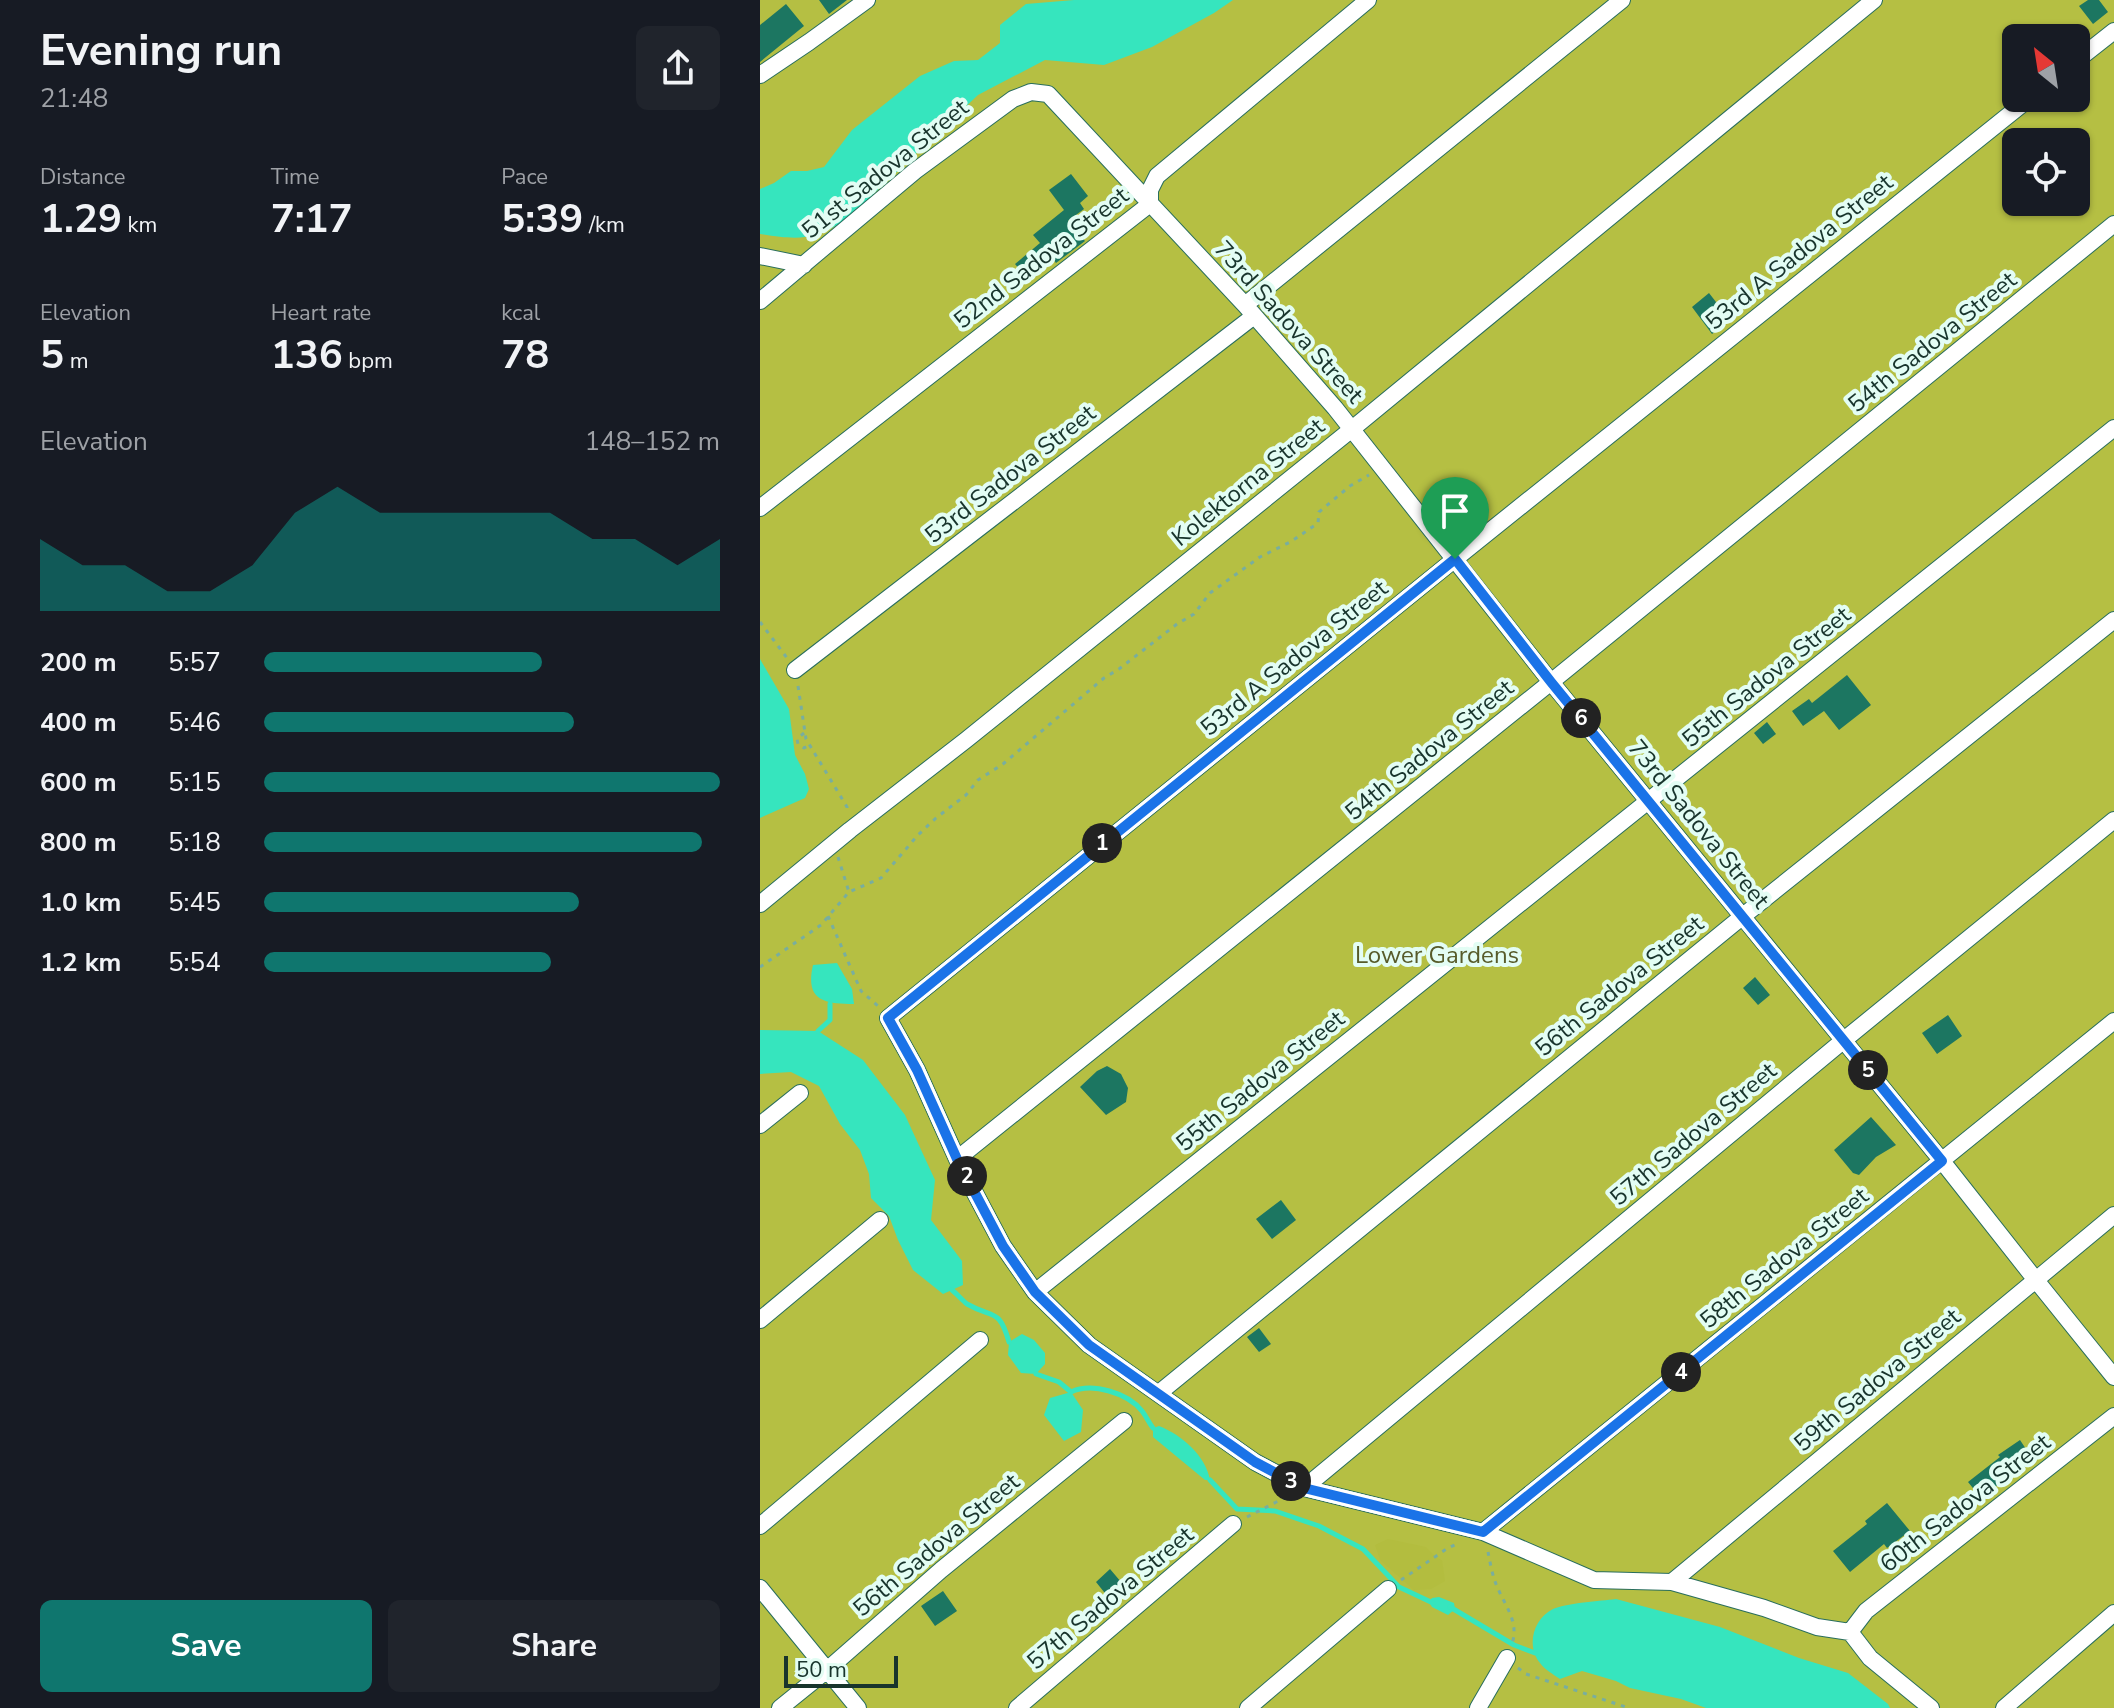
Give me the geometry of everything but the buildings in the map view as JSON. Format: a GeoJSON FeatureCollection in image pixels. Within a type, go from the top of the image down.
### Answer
{"type":"FeatureCollection","features":[{"type":"Feature","properties":{"kind":"street"},"geometry":{"type":"LineString","coordinates":[[760,75],[867,0]]}},
{"type":"Feature","properties":{"kind":"street","name":"52nd Sadova Street"},"geometry":{"type":"LineString","coordinates":[[760,508],[1150,204],[1150,190],[1157,176],[1368,0]]}},
{"type":"Feature","properties":{"kind":"street","name":"53rd Sadova Street"},"geometry":{"type":"LineString","coordinates":[[795,670],[1250,311],[1622,0]]}},
{"type":"Feature","properties":{"kind":"street","name":"Kolektorna Street"},"geometry":{"type":"LineString","coordinates":[[760,904],[1352,429],[1874,0]]}},
{"type":"Feature","properties":{"kind":"street"},"geometry":{"type":"LineString","coordinates":[[2090,50],[2114,31]]}},
{"type":"Feature","properties":{"kind":"street","name":"51st Sadova Street"},"geometry":{"type":"LineString","coordinates":[[760,301],[915,171],[1013,99],[1031,92],[1048,94]]}},
{"type":"Feature","properties":{"kind":"street","name":"73rd Sadova Street"},"geometry":{"type":"LineString","coordinates":[[1048,94],[1250,311],[1352,429],[1551,682],[2114,1377]]}},
{"type":"Feature","properties":{"kind":"street","name":"53rd A Sadova Street"},"geometry":{"type":"LineString","coordinates":[[889,1015],[2013,112]]}},
{"type":"Feature","properties":{"kind":"street","name":"54th Sadova Street"},"geometry":{"type":"LineString","coordinates":[[957,1159],[2114,224]]}},
{"type":"Feature","properties":{"kind":"street"},"geometry":{"type":"LineString","coordinates":[[760,256],[804,265]]}},
{"type":"Feature","properties":{"kind":"street","name":"55th Sadova Street"},"geometry":{"type":"LineString","coordinates":[[1035,1292],[2114,428]]}},
{"type":"Feature","properties":{"kind":"street","name":"56th Sadova Street"},"geometry":{"type":"LineString","coordinates":[[1159,1393],[1743,916],[2114,620]]}},
{"type":"Feature","properties":{"kind":"street","name":"57th Sadova Street"},"geometry":{"type":"LineString","coordinates":[[1304,1488],[2114,820]]}},
{"type":"Feature","properties":{"kind":"street"},"geometry":{"type":"LineString","coordinates":[[889,1015],[889,1022],[917,1070],[957,1159],[1003,1246],[1035,1292],[1089,1345],[1255,1462],[1304,1488],[1483,1532],[1594,1580],[1672,1582],[1764,1608],[1817,1627],[1850,1632],[1870,1658],[1931,1708]]}},
{"type":"Feature","properties":{"kind":"street","name":"58th Sadova Street"},"geometry":{"type":"LineString","coordinates":[[1483,1532],[2114,1021]]}},
{"type":"Feature","properties":{"kind":"street"},"geometry":{"type":"LineString","coordinates":[[760,1125],[800,1093]]}},
{"type":"Feature","properties":{"kind":"street","name":"59th Sadova Street"},"geometry":{"type":"LineString","coordinates":[[1672,1582],[2114,1215]]}},
{"type":"Feature","properties":{"kind":"street"},"geometry":{"type":"LineString","coordinates":[[760,1320],[880,1220]]}},
{"type":"Feature","properties":{"kind":"street"},"geometry":{"type":"LineString","coordinates":[[760,1526],[980,1340]]}},
{"type":"Feature","properties":{"kind":"street","name":"60th Sadova Street"},"geometry":{"type":"LineString","coordinates":[[1850,1632],[1866,1611],[2114,1416]]}},
{"type":"Feature","properties":{"kind":"street","name":"56th Sadova Street"},"geometry":{"type":"LineString","coordinates":[[780,1708],[941,1570],[1124,1421]]}},
{"type":"Feature","properties":{"kind":"street","name":"57th Sadova Street"},"geometry":{"type":"LineString","coordinates":[[1017,1708],[1239,1521]]}},
{"type":"Feature","properties":{"kind":"street"},"geometry":{"type":"LineString","coordinates":[[760,1588],[858,1708]]}},
{"type":"Feature","properties":{"kind":"street"},"geometry":{"type":"LineString","coordinates":[[1248,1708],[1388,1589]]}},
{"type":"Feature","properties":{"kind":"street"},"geometry":{"type":"LineString","coordinates":[[2004,1708],[2114,1613]]}},
{"type":"Feature","properties":{"kind":"street"},"geometry":{"type":"LineString","coordinates":[[1478,1708],[1507,1658]]}},
{"type":"Feature","properties":{"kind":"path"},"geometry":{"type":"LineString","coordinates":[[760,967],[821,925],[849,892],[881,878],[918,835],[966,795],[978,780],[1003,764],[1104,678],[1194,614],[1210,593],[1260,557],[1318,523],[1319,512],[1350,486],[1383,467]]}},
{"type":"Feature","properties":{"kind":"path"},"geometry":{"type":"LineString","coordinates":[[760,622],[795,670],[805,732],[847,807],[850,830]]}},
{"type":"Feature","properties":{"kind":"path"},"geometry":{"type":"LineString","coordinates":[[805,732],[797,739],[798,744],[804,748],[810,745]]}},
{"type":"Feature","properties":{"kind":"path"},"geometry":{"type":"LineString","coordinates":[[834,843],[849,892]]}},
{"type":"Feature","properties":{"kind":"path"},"geometry":{"type":"LineString","coordinates":[[828,916],[861,991],[889,1015]]}},
{"type":"Feature","properties":{"kind":"path"},"geometry":{"type":"LineString","coordinates":[[1239,1521],[1274,1503]]}},
{"type":"Feature","properties":{"kind":"path"},"geometry":{"type":"LineString","coordinates":[[1483,1532],[1495,1582],[1514,1622],[1516,1636]]}},
{"type":"Feature","properties":{"kind":"path"},"geometry":{"type":"LineString","coordinates":[[1405,1578],[1460,1543]]}},
{"type":"Feature","properties":{"kind":"path"},"geometry":{"type":"LineString","coordinates":[[1507,1658],[1526,1674],[1629,1708]]}},
{"type":"Feature","properties":{"kind":"green space","name":"Lower Gardens"},"geometry":{"type":"Polygon","coordinates":[[[760,0],[2114,0],[2114,1708],[760,1708],[760,0]]]}},
{"type":"Feature","properties":{"kind":"shaded area"},"geometry":{"type":"Polygon","coordinates":[[[1074,0],[1233,0],[1152,47],[1104,65],[1045,60],[978,95],[846,220],[824,232],[804,237],[760,234],[760,189],[791,171],[824,167],[852,130],[920,76],[954,61],[978,60],[1000,43],[1000,25],[1026,4],[1074,0]]]}},
{"type":"Feature","properties":{"kind":"shaded area"},"geometry":{"type":"Polygon","coordinates":[[[760,659],[789,709],[795,755],[809,789],[805,798],[760,818],[760,659]]]}},
{"type":"Feature","properties":{"kind":"shaded area"},"geometry":{"type":"Polygon","coordinates":[[[837,963],[852,989],[854,1004],[825,1001],[814,993],[811,977],[813,965],[837,963]]]}},
{"type":"Feature","properties":{"kind":"shaded area"},"geometry":{"type":"Polygon","coordinates":[[[760,1030],[818,1031],[863,1060],[905,1115],[935,1180],[931,1220],[962,1261],[963,1285],[943,1294],[913,1270],[889,1216],[871,1198],[869,1174],[860,1150],[840,1124],[819,1086],[791,1072],[760,1074],[760,1030]]]}},
{"type":"Feature","properties":{"kind":"shaded area"},"geometry":{"type":"Polygon","coordinates":[[[1022,1334],[1034,1340],[1045,1353],[1045,1364],[1036,1374],[1021,1373],[1008,1355],[1009,1342],[1022,1334]]]}},
{"type":"Feature","properties":{"kind":"shaded area"},"geometry":{"type":"Polygon","coordinates":[[[1071,1392],[1083,1410],[1081,1432],[1064,1441],[1044,1415],[1050,1398],[1071,1392]]]}},
{"type":"Feature","properties":{"kind":"shaded area"},"geometry":{"type":"Polygon","coordinates":[[[1159,1426],[1192,1447],[1204,1463],[1210,1480],[1205,1480],[1153,1437],[1153,1428],[1159,1426]]]}},
{"type":"Feature","properties":{"kind":"shaded area"},"geometry":{"type":"Polygon","coordinates":[[[1388,1539],[1426,1547],[1442,1560],[1445,1581],[1431,1589],[1414,1590],[1380,1560],[1375,1545],[1388,1539]]]}},
{"type":"Feature","properties":{"kind":"shaded area"},"geometry":{"type":"Polygon","coordinates":[[[1439,1597],[1454,1603],[1455,1609],[1448,1615],[1432,1607],[1429,1602],[1439,1597]]]}},
{"type":"Feature","properties":{"kind":"shaded area"},"geometry":{"type":"Polygon","coordinates":[[[1616,1599],[1720,1627],[1799,1658],[1848,1673],[1890,1708],[1706,1708],[1630,1688],[1582,1671],[1560,1679],[1542,1665],[1533,1649],[1533,1641],[1536,1626],[1546,1613],[1566,1605],[1616,1599]]]}},
{"type":"Feature","properties":{"kind":"waterway"},"geometry":{"type":"LineString","coordinates":[[818,1031],[830,1020],[830,1004]]}},
{"type":"Feature","properties":{"kind":"waterway"},"geometry":{"type":"LineString","coordinates":[[952,1290],[967,1304],[998,1319],[1009,1342]]}},
{"type":"Feature","properties":{"kind":"waterway"},"geometry":{"type":"LineString","coordinates":[[1036,1374],[1059,1382],[1071,1392],[1089,1388],[1119,1394],[1136,1405],[1153,1428]]}},
{"type":"Feature","properties":{"kind":"waterway"},"geometry":{"type":"LineString","coordinates":[[1210,1480],[1237,1509],[1275,1511],[1319,1526],[1363,1549],[1399,1587],[1433,1603]]}},
{"type":"Feature","properties":{"kind":"waterway"},"geometry":{"type":"LineString","coordinates":[[1450,1607],[1514,1645],[1535,1653]]}},
{"type":"Feature","properties":{"kind":"route"},"geometry":{"type":"LineString","coordinates":[[1455,559],[1551,682],[1942,1161],[1483,1532],[1304,1488],[1255,1462],[1089,1345],[1035,1292],[1003,1246],[957,1159],[917,1070],[888,1018],[1455,559]]}}]}
